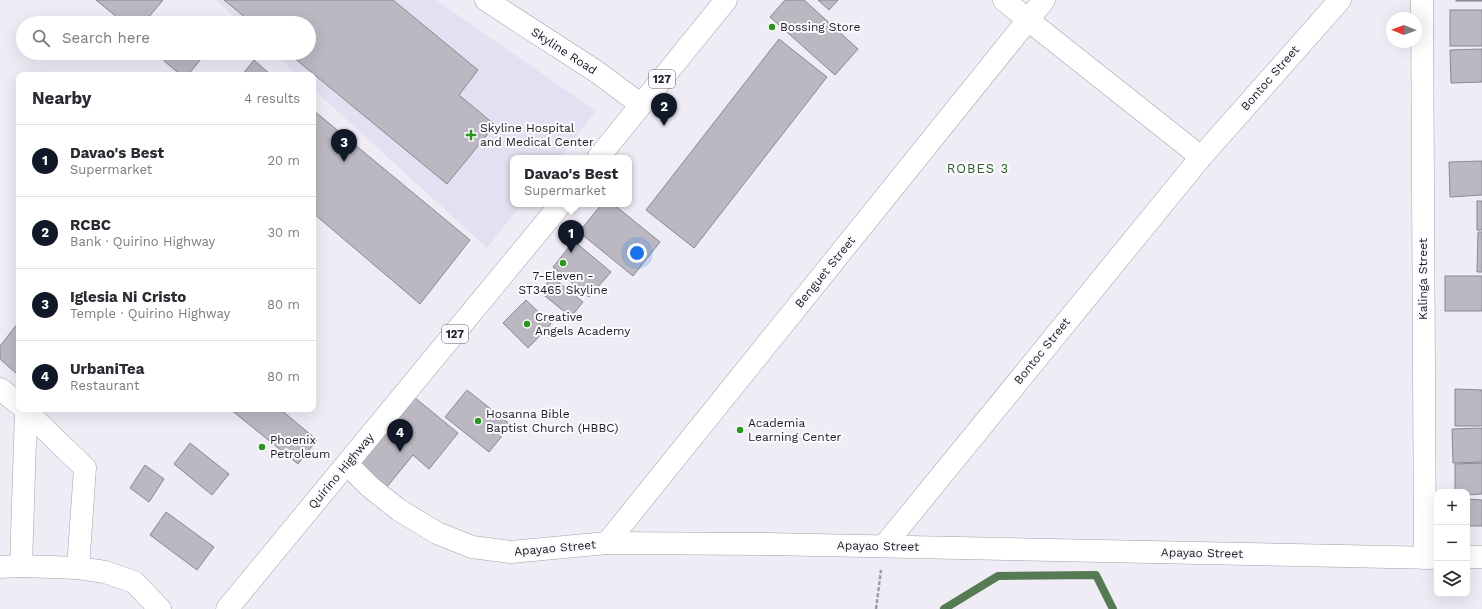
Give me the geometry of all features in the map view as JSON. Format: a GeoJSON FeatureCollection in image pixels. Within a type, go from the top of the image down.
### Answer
{"type":"FeatureCollection","features":[{"type":"Feature","properties":{"kind":"street","name":"Skyline Road"},"geometry":{"type":"LineString","coordinates":[[486,0],[596,72],[640,104]]}},
{"type":"Feature","properties":{"kind":"street","name":"127"},"geometry":{"type":"LineString","coordinates":[[600,155],[640,104],[726,0]]}},
{"type":"Feature","properties":{"kind":"street"},"geometry":{"type":"LineString","coordinates":[[1004,0],[1201,157]]}},
{"type":"Feature","properties":{"kind":"street","name":"Benguet Street"},"geometry":{"type":"LineString","coordinates":[[607,543],[1044,0]]}},
{"type":"Feature","properties":{"kind":"street","name":"Bontoc Street"},"geometry":{"type":"LineString","coordinates":[[884,546],[1201,157],[1340,0]]}},
{"type":"Feature","properties":{"kind":"street","name":"Kalinga Street"},"geometry":{"type":"LineString","coordinates":[[1422,0],[1431,558]]}},
{"type":"Feature","properties":{"kind":"street","name":"Quirino Highway"},"geometry":{"type":"LineString","coordinates":[[227,609],[559,207]]}},
{"type":"Feature","properties":{"kind":"street"},"geometry":{"type":"LineString","coordinates":[[0,389],[16,402]]}},
{"type":"Feature","properties":{"kind":"street"},"geometry":{"type":"LineString","coordinates":[[21,566],[23,412]]}},
{"type":"Feature","properties":{"kind":"street"},"geometry":{"type":"LineString","coordinates":[[27,412],[85,468],[78,568]]}},
{"type":"Feature","properties":{"kind":"street","name":"Apayao Street"},"geometry":{"type":"LineString","coordinates":[[347,464],[370,487],[400,510],[437,533],[472,547],[512,552],[607,543],[884,546],[1431,558]]}},
{"type":"Feature","properties":{"kind":"street"},"geometry":{"type":"LineString","coordinates":[[1470,557],[1482,557]]}},
{"type":"Feature","properties":{"kind":"street"},"geometry":{"type":"LineString","coordinates":[[0,567],[21,566],[78,568],[105,572],[134,582],[160,609]]}},
{"type":"Feature","properties":{"kind":"path"},"geometry":{"type":"LineString","coordinates":[[876,609],[884,546]]}},
{"type":"Feature","properties":{"kind":"shaded area","name":"Skyline Hospital and Medical Center"},"geometry":{"type":"Polygon","coordinates":[[[216,0],[436,0],[596,111],[561,155],[510,155],[510,207],[520,207],[487,248],[316,92],[316,72],[295,72],[282,60],[316,60],[316,16],[233,16],[216,0]]]}},
{"type":"Feature","properties":{"kind":"building"},"geometry":{"type":"Polygon","coordinates":[[[96,0],[163,0],[150,16],[115,16],[96,0]]]}},
{"type":"Feature","properties":{"kind":"building"},"geometry":{"type":"Polygon","coordinates":[[[224,0],[393,0],[478,70],[459,95],[495,125],[447,184],[316,76],[316,72],[311,72],[296,60],[316,60],[316,16],[243,16],[224,0]]]}},
{"type":"Feature","properties":{"kind":"building"},"geometry":{"type":"Polygon","coordinates":[[[785,0],[804,0],[858,49],[835,75],[770,17],[785,0]]]}},
{"type":"Feature","properties":{"kind":"building"},"geometry":{"type":"Polygon","coordinates":[[[818,0],[838,0],[829,10],[818,0]]]}},
{"type":"Feature","properties":{"kind":"building"},"geometry":{"type":"Polygon","coordinates":[[[1482,0],[1482,1],[1456,1],[1482,0]]]}},
{"type":"Feature","properties":{"kind":"building"},"geometry":{"type":"Polygon","coordinates":[[[1450,10],[1482,10],[1482,46],[1450,46],[1450,10]]]}},
{"type":"Feature","properties":{"kind":"building"},"geometry":{"type":"Polygon","coordinates":[[[779,39],[827,77],[694,248],[646,210],[779,39]]]}},
{"type":"Feature","properties":{"kind":"building"},"geometry":{"type":"Polygon","coordinates":[[[1482,49],[1482,82],[1451,83],[1450,50],[1482,49]]]}},
{"type":"Feature","properties":{"kind":"building"},"geometry":{"type":"Polygon","coordinates":[[[200,60],[190,72],[177,72],[164,61],[200,60]]]}},
{"type":"Feature","properties":{"kind":"building"},"geometry":{"type":"Polygon","coordinates":[[[254,60],[268,72],[244,72],[254,60]]]}},
{"type":"Feature","properties":{"kind":"building"},"geometry":{"type":"Polygon","coordinates":[[[316,112],[470,240],[420,304],[316,216],[316,112]]]}},
{"type":"Feature","properties":{"kind":"building"},"geometry":{"type":"Polygon","coordinates":[[[1482,161],[1482,195],[1450,197],[1449,162],[1482,161]]]}},
{"type":"Feature","properties":{"kind":"building"},"geometry":{"type":"Polygon","coordinates":[[[1477,201],[1482,201],[1482,230],[1477,230],[1477,201]]]}},
{"type":"Feature","properties":{"kind":"building"},"geometry":{"type":"Polygon","coordinates":[[[600,207],[617,207],[660,242],[633,276],[579,232],[600,207]]]}},
{"type":"Feature","properties":{"kind":"building"},"geometry":{"type":"Polygon","coordinates":[[[1478,232],[1482,232],[1482,272],[1477,272],[1478,232]]]}},
{"type":"Feature","properties":{"kind":"building"},"geometry":{"type":"Polygon","coordinates":[[[574,241],[611,272],[589,297],[553,267],[574,241]]]}},
{"type":"Feature","properties":{"kind":"building"},"geometry":{"type":"Polygon","coordinates":[[[1445,276],[1482,276],[1482,311],[1445,311],[1445,276]]]}},
{"type":"Feature","properties":{"kind":"building"},"geometry":{"type":"Polygon","coordinates":[[[552,277],[583,302],[571,317],[540,292],[552,277]]]}},
{"type":"Feature","properties":{"kind":"building","name":"Creative Angels Academy"},"geometry":{"type":"Polygon","coordinates":[[[526,300],[551,324],[528,348],[503,323],[526,300]]]}},
{"type":"Feature","properties":{"kind":"building"},"geometry":{"type":"Polygon","coordinates":[[[16,326],[16,373],[0,359],[0,346],[16,326]]]}},
{"type":"Feature","properties":{"kind":"building"},"geometry":{"type":"Polygon","coordinates":[[[1455,389],[1482,390],[1482,426],[1455,426],[1455,389]]]}},
{"type":"Feature","properties":{"kind":"building","name":"Hosanna Bible Baptist Church (HBBC)"},"geometry":{"type":"Polygon","coordinates":[[[467,390],[511,425],[489,452],[445,417],[467,390]]]}},
{"type":"Feature","properties":{"kind":"building"},"geometry":{"type":"Polygon","coordinates":[[[414,397],[458,433],[429,469],[413,455],[386,488],[358,465],[414,397]]]}},
{"type":"Feature","properties":{"kind":"building"},"geometry":{"type":"Polygon","coordinates":[[[234,412],[284,412],[317,440],[298,464],[234,412]]]}},
{"type":"Feature","properties":{"kind":"building"},"geometry":{"type":"Polygon","coordinates":[[[1482,428],[1482,462],[1453,463],[1452,429],[1482,428]]]}},
{"type":"Feature","properties":{"kind":"building"},"geometry":{"type":"Polygon","coordinates":[[[190,443],[229,474],[212,495],[174,464],[190,443]]]}},
{"type":"Feature","properties":{"kind":"building"},"geometry":{"type":"Polygon","coordinates":[[[1482,463],[1482,494],[1470,495],[1470,489],[1455,489],[1455,464],[1482,463]]]}},
{"type":"Feature","properties":{"kind":"building"},"geometry":{"type":"Polygon","coordinates":[[[145,465],[164,479],[149,502],[130,488],[145,465]]]}},
{"type":"Feature","properties":{"kind":"building"},"geometry":{"type":"Polygon","coordinates":[[[1470,499],[1482,500],[1482,526],[1470,526],[1470,499]]]}},
{"type":"Feature","properties":{"kind":"building"},"geometry":{"type":"Polygon","coordinates":[[[166,512],[214,547],[197,570],[150,535],[166,512]]]}},
{"type":"Feature","properties":{"kind":"waterway"},"geometry":{"type":"LineString","coordinates":[[944,609],[998,576],[1096,575],[1113,609]]}},
{"type":"Feature","properties":{"kind":"place","name":"Bossing Store"},"geometry":{"type":"Point","coordinates":[772,27]}},
{"type":"Feature","properties":{"kind":"place","name":"RCBC"},"geometry":{"type":"Point","coordinates":[664,126]}},
{"type":"Feature","properties":{"kind":"place","name":"Skyline Hospital and Medical Center"},"geometry":{"type":"Point","coordinates":[471,135]}},
{"type":"Feature","properties":{"kind":"place","name":"Iglesia Ni Cristo"},"geometry":{"type":"Point","coordinates":[344,162]}},
{"type":"Feature","properties":{"kind":"place","name":"Davao's Best"},"geometry":{"type":"Point","coordinates":[571,253]}},
{"type":"Feature","properties":{"kind":"place","name":"7-Eleven - ST3465 Skyline"},"geometry":{"type":"Point","coordinates":[563,263]}},
{"type":"Feature","properties":{"kind":"place","name":"Creative Angels Academy"},"geometry":{"type":"Point","coordinates":[527,324]}},
{"type":"Feature","properties":{"kind":"place","name":"Hosanna Bible Baptist Church (HBBC)"},"geometry":{"type":"Point","coordinates":[478,421]}},
{"type":"Feature","properties":{"kind":"place","name":"Academia Learning Center"},"geometry":{"type":"Point","coordinates":[740,430]}},
{"type":"Feature","properties":{"kind":"place","name":"Phoenix Petroleum"},"geometry":{"type":"Point","coordinates":[262,447]}},
{"type":"Feature","properties":{"kind":"place","name":"UrbaniTea"},"geometry":{"type":"Point","coordinates":[400,452]}},
{"type":"Feature","properties":{"kind":"district","name":"ROBES 3"},"geometry":{"type":"Point","coordinates":[978,168]}}]}
